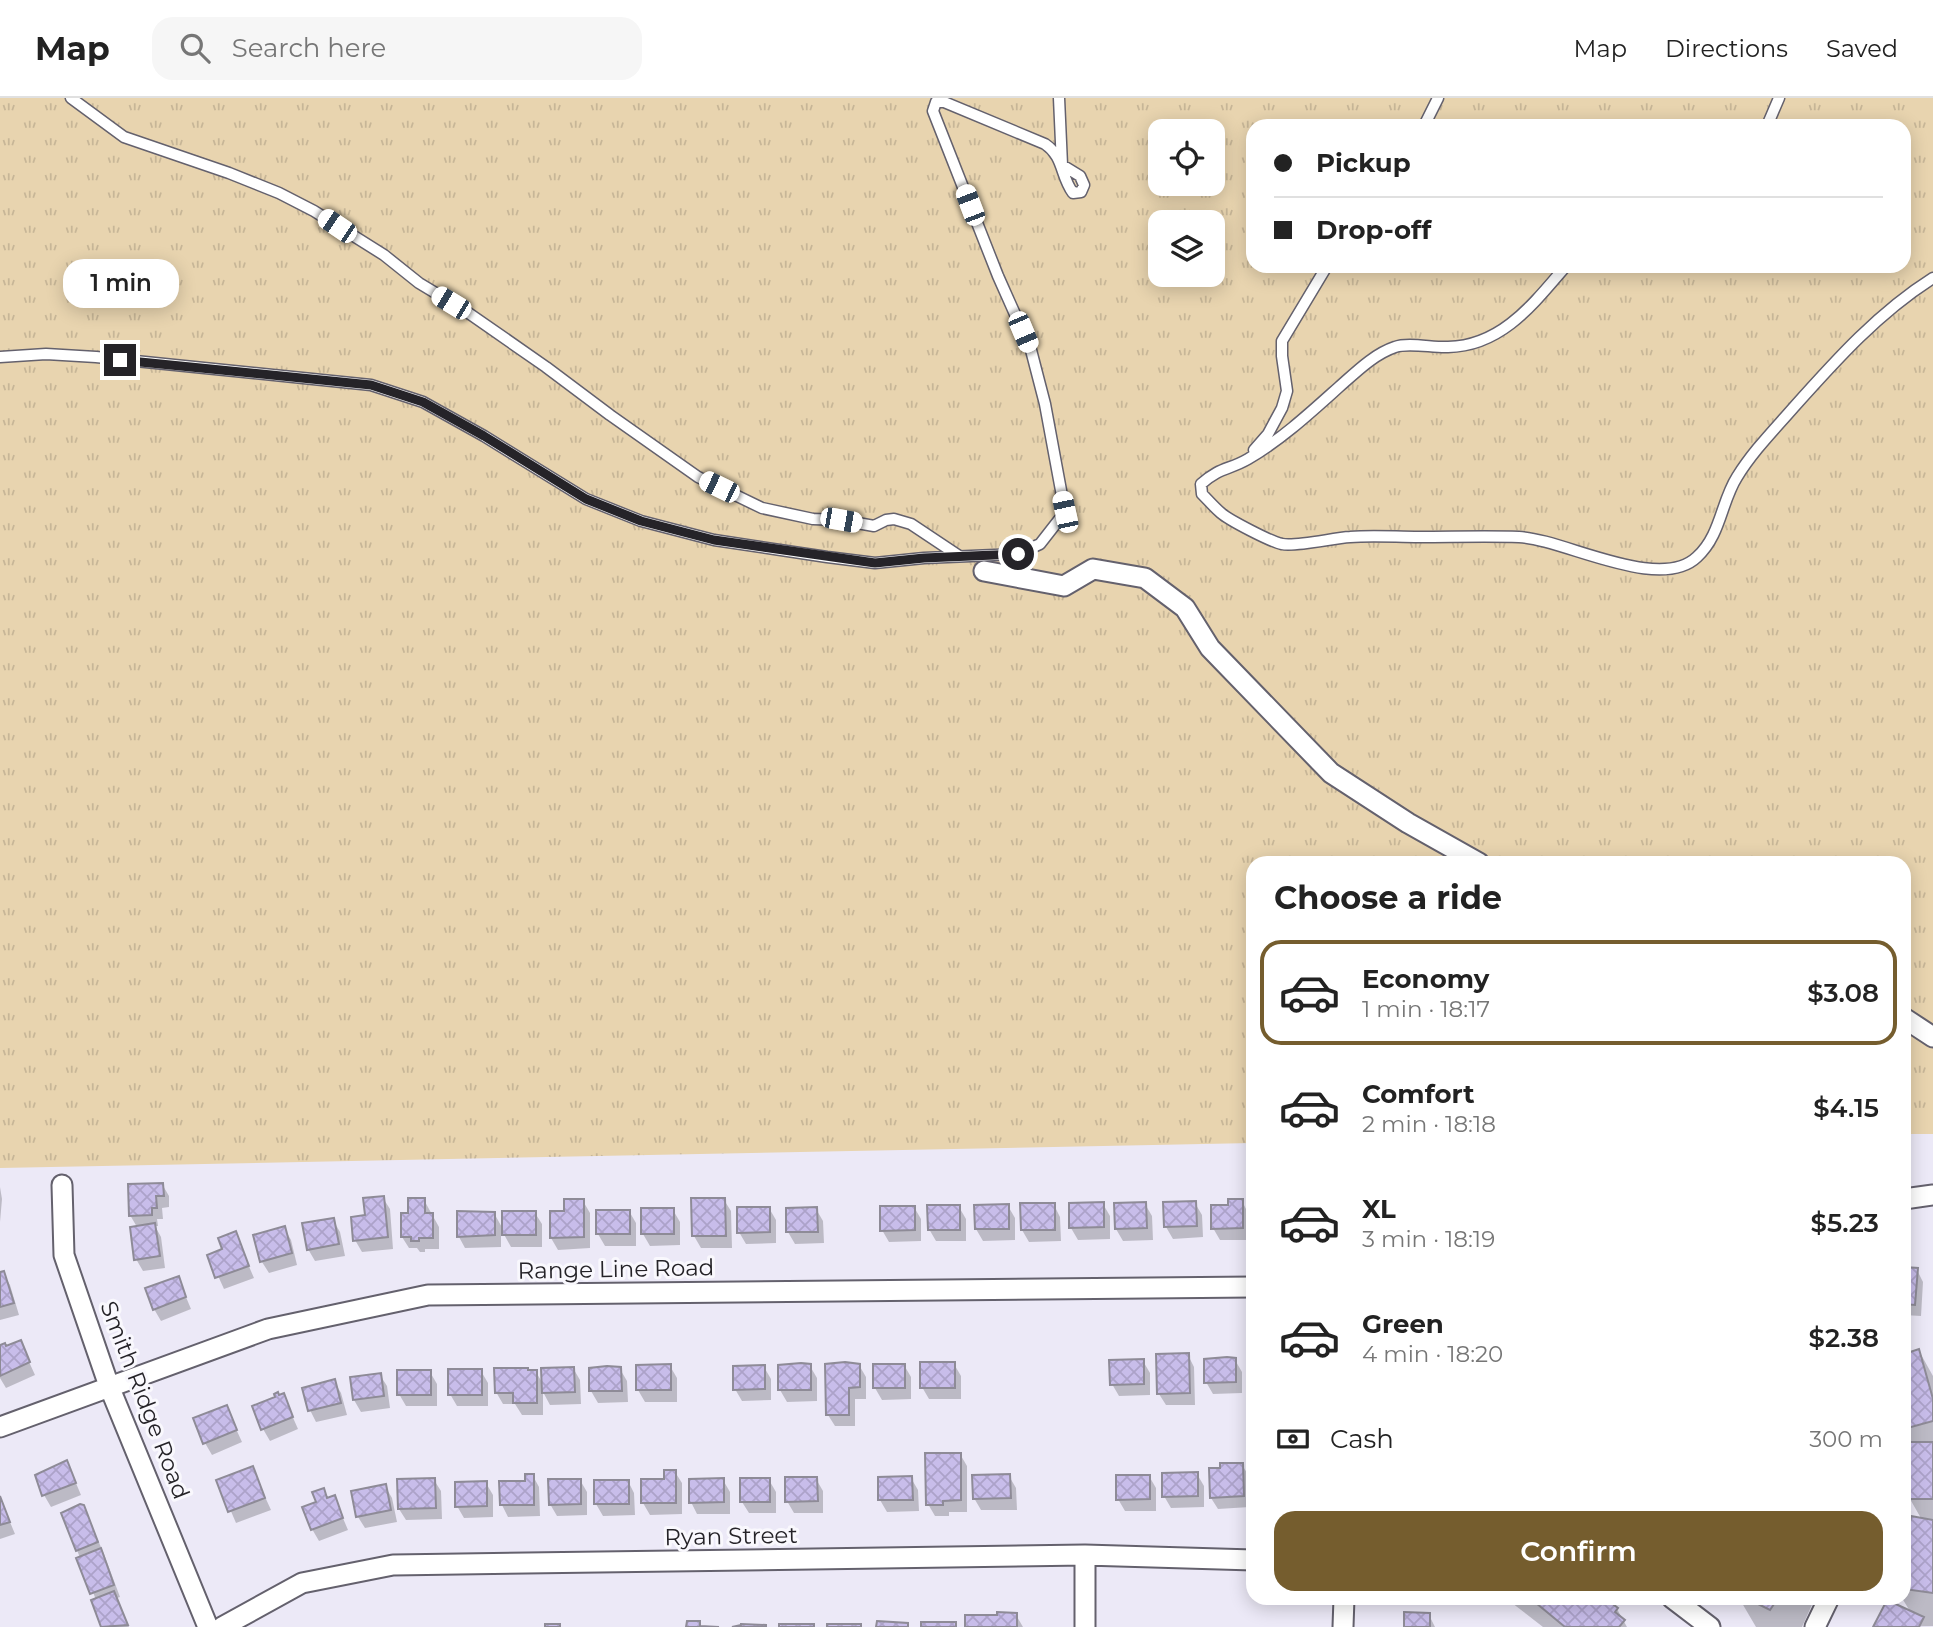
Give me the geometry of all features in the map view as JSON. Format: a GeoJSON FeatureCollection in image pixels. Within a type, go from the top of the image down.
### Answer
{"type":"FeatureCollection","features":[{"type":"Feature","properties":{"kind":"street"},"geometry":{"type":"LineString","coordinates":[[984,571],[1063,586],[1093,569],[1145,579],[1185,608],[1210,648],[1332,773],[1467,856]]}},
{"type":"Feature","properties":{"kind":"street"},"geometry":{"type":"LineString","coordinates":[[1911,1023],[1933,1037]]}},
{"type":"Feature","properties":{"kind":"street","name":"Smith Ridge Road"},"geometry":{"type":"LineString","coordinates":[[62,1185],[64,1255],[109,1386],[208,1627]]}},
{"type":"Feature","properties":{"kind":"street"},"geometry":{"type":"LineString","coordinates":[[1911,1198],[1933,1195]]}},
{"type":"Feature","properties":{"kind":"street","name":"Range Line Road"},"geometry":{"type":"LineString","coordinates":[[0,1427],[268,1329],[428,1295],[1246,1287]]}},
{"type":"Feature","properties":{"kind":"street"},"geometry":{"type":"LineString","coordinates":[[1085,1555],[1085,1627]]}},
{"type":"Feature","properties":{"kind":"street","name":"Ryan Street"},"geometry":{"type":"LineString","coordinates":[[222,1627],[302,1583],[393,1565],[1085,1555],[1246,1560]]}},
{"type":"Feature","properties":{"kind":"street"},"geometry":{"type":"LineString","coordinates":[[1343,1627],[1344,1605]]}},
{"type":"Feature","properties":{"kind":"street"},"geometry":{"type":"LineString","coordinates":[[1681,1605],[1710,1627]]}},
{"type":"Feature","properties":{"kind":"street"},"geometry":{"type":"LineString","coordinates":[[1815,1627],[1826,1605]]}},
{"type":"Feature","properties":{"kind":"lane"},"geometry":{"type":"LineString","coordinates":[[71,98],[124,137],[279,192],[314,211],[384,255],[419,283],[467,312],[698,477],[762,508],[800,517],[874,526],[894,519],[911,524],[960,556]]}},
{"type":"Feature","properties":{"kind":"lane"},"geometry":{"type":"LineString","coordinates":[[0,357],[46,354],[96,357],[371,385],[423,402],[586,499],[641,521],[714,540],[875,563],[1018,554],[1040,544],[1065,512],[1045,404],[1031,350],[998,276],[933,111],[936,102],[944,102],[1045,144],[1056,152],[1067,184],[1073,192],[1081,192],[1084,185],[1080,176],[1062,165],[1059,98]]}},
{"type":"Feature","properties":{"kind":"lane"},"geometry":{"type":"LineString","coordinates":[[1428,119],[1438,98]]}},
{"type":"Feature","properties":{"kind":"lane"},"geometry":{"type":"LineString","coordinates":[[1770,119],[1779,98]]}},
{"type":"Feature","properties":{"kind":"lane"},"geometry":{"type":"LineString","coordinates":[[1245,461],[1268,434],[1282,408],[1287,391],[1282,341],[1323,273]]}},
{"type":"Feature","properties":{"kind":"lane"},"geometry":{"type":"LineString","coordinates":[[1560,273],[1503,331],[1481,343],[1451,347],[1397,346],[1367,362],[1288,432],[1245,461],[1215,471],[1201,484],[1202,494],[1222,514],[1283,545],[1351,537],[1523,538],[1626,565],[1660,568],[1684,565],[1697,557],[1710,540],[1735,480],[1754,452],[1878,318],[1933,278]]}},
{"type":"Feature","properties":{"kind":"green space"},"geometry":{"type":"Polygon","coordinates":[[[0,98],[1933,98],[1933,1134],[1911,1134],[1911,856],[1246,856],[1246,1143],[0,1168],[0,98]]]}},
{"type":"Feature","properties":{"kind":"building"},"geometry":{"type":"Polygon","coordinates":[[[163,1183],[164,1196],[156,1196],[157,1208],[152,1208],[152,1215],[129,1216],[128,1184],[163,1183]]]}},
{"type":"Feature","properties":{"kind":"building"},"geometry":{"type":"Polygon","coordinates":[[[384,1196],[388,1237],[353,1241],[351,1217],[365,1215],[363,1198],[384,1196]]]}},
{"type":"Feature","properties":{"kind":"building"},"geometry":{"type":"Polygon","coordinates":[[[408,1198],[425,1198],[425,1213],[433,1213],[433,1238],[411,1241],[411,1237],[401,1237],[401,1213],[408,1213],[408,1198]]]}},
{"type":"Feature","properties":{"kind":"building"},"geometry":{"type":"Polygon","coordinates":[[[691,1198],[725,1198],[726,1236],[692,1236],[691,1198]]]}},
{"type":"Feature","properties":{"kind":"building"},"geometry":{"type":"Polygon","coordinates":[[[564,1199],[584,1199],[584,1237],[550,1238],[550,1211],[564,1211],[564,1199]]]}},
{"type":"Feature","properties":{"kind":"building"},"geometry":{"type":"Polygon","coordinates":[[[1228,1199],[1243,1199],[1243,1228],[1211,1229],[1211,1205],[1228,1205],[1228,1199]]]}},
{"type":"Feature","properties":{"kind":"building"},"geometry":{"type":"Polygon","coordinates":[[[1196,1201],[1197,1226],[1164,1227],[1163,1202],[1196,1201]]]}},
{"type":"Feature","properties":{"kind":"building"},"geometry":{"type":"Polygon","coordinates":[[[1104,1202],[1104,1227],[1069,1228],[1069,1203],[1104,1202]]]}},
{"type":"Feature","properties":{"kind":"building"},"geometry":{"type":"Polygon","coordinates":[[[1146,1202],[1147,1228],[1115,1229],[1114,1203],[1146,1202]]]}},
{"type":"Feature","properties":{"kind":"building"},"geometry":{"type":"Polygon","coordinates":[[[1020,1203],[1055,1203],[1055,1230],[1021,1230],[1020,1203]]]}},
{"type":"Feature","properties":{"kind":"building"},"geometry":{"type":"Polygon","coordinates":[[[1009,1204],[1009,1229],[975,1229],[974,1205],[1009,1204]]]}},
{"type":"Feature","properties":{"kind":"building"},"geometry":{"type":"Polygon","coordinates":[[[927,1205],[960,1205],[960,1230],[928,1230],[927,1205]]]}},
{"type":"Feature","properties":{"kind":"building"},"geometry":{"type":"Polygon","coordinates":[[[880,1206],[915,1206],[915,1230],[880,1231],[880,1206]]]}},
{"type":"Feature","properties":{"kind":"building"},"geometry":{"type":"Polygon","coordinates":[[[737,1207],[770,1207],[770,1232],[737,1233],[737,1207]]]}},
{"type":"Feature","properties":{"kind":"building"},"geometry":{"type":"Polygon","coordinates":[[[817,1207],[818,1232],[786,1232],[786,1208],[817,1207]]]}},
{"type":"Feature","properties":{"kind":"building"},"geometry":{"type":"Polygon","coordinates":[[[641,1208],[674,1208],[674,1234],[641,1234],[641,1208]]]}},
{"type":"Feature","properties":{"kind":"building"},"geometry":{"type":"Polygon","coordinates":[[[596,1210],[630,1210],[630,1234],[596,1234],[596,1210]]]}},
{"type":"Feature","properties":{"kind":"building"},"geometry":{"type":"Polygon","coordinates":[[[457,1211],[495,1212],[495,1235],[457,1237],[457,1211]]]}},
{"type":"Feature","properties":{"kind":"building"},"geometry":{"type":"Polygon","coordinates":[[[502,1211],[536,1211],[536,1235],[502,1235],[502,1211]]]}},
{"type":"Feature","properties":{"kind":"building"},"geometry":{"type":"Polygon","coordinates":[[[334,1218],[339,1244],[307,1250],[302,1223],[334,1218]]]}},
{"type":"Feature","properties":{"kind":"building"},"geometry":{"type":"Polygon","coordinates":[[[155,1223],[160,1256],[134,1260],[130,1227],[155,1223]]]}},
{"type":"Feature","properties":{"kind":"building"},"geometry":{"type":"Polygon","coordinates":[[[285,1226],[292,1253],[260,1262],[253,1235],[285,1226]]]}},
{"type":"Feature","properties":{"kind":"building"},"geometry":{"type":"Polygon","coordinates":[[[236,1231],[249,1266],[215,1278],[207,1255],[222,1249],[218,1238],[236,1231]]]}},
{"type":"Feature","properties":{"kind":"building"},"geometry":{"type":"Polygon","coordinates":[[[1911,1268],[1918,1268],[1915,1305],[1911,1305],[1911,1268]]]}},
{"type":"Feature","properties":{"kind":"building"},"geometry":{"type":"Polygon","coordinates":[[[4,1271],[14,1303],[0,1307],[0,1272],[4,1271]]]}},
{"type":"Feature","properties":{"kind":"building"},"geometry":{"type":"Polygon","coordinates":[[[179,1276],[186,1297],[153,1310],[145,1288],[179,1276]]]}},
{"type":"Feature","properties":{"kind":"building"},"geometry":{"type":"Polygon","coordinates":[[[21,1340],[30,1362],[0,1376],[0,1345],[5,1343],[6,1346],[21,1340]]]}},
{"type":"Feature","properties":{"kind":"building"},"geometry":{"type":"Polygon","coordinates":[[[1919,1349],[1933,1399],[1933,1421],[1911,1427],[1911,1352],[1919,1349]]]}},
{"type":"Feature","properties":{"kind":"building"},"geometry":{"type":"Polygon","coordinates":[[[1189,1353],[1190,1393],[1157,1394],[1156,1354],[1189,1353]]]}},
{"type":"Feature","properties":{"kind":"building"},"geometry":{"type":"Polygon","coordinates":[[[1236,1358],[1236,1382],[1204,1383],[1204,1359],[1236,1358]]]}},
{"type":"Feature","properties":{"kind":"building"},"geometry":{"type":"Polygon","coordinates":[[[1144,1359],[1144,1384],[1110,1385],[1109,1360],[1144,1359]]]}},
{"type":"Feature","properties":{"kind":"building"},"geometry":{"type":"Polygon","coordinates":[[[920,1362],[955,1362],[955,1388],[920,1388],[920,1362]]]}},
{"type":"Feature","properties":{"kind":"building"},"geometry":{"type":"Polygon","coordinates":[[[671,1364],[671,1390],[636,1390],[636,1365],[671,1364]]]}},
{"type":"Feature","properties":{"kind":"building"},"geometry":{"type":"Polygon","coordinates":[[[811,1364],[811,1390],[778,1390],[778,1365],[811,1364]]]}},
{"type":"Feature","properties":{"kind":"building"},"geometry":{"type":"Polygon","coordinates":[[[825,1364],[860,1364],[860,1387],[849,1388],[849,1415],[826,1415],[825,1364]]]}},
{"type":"Feature","properties":{"kind":"building"},"geometry":{"type":"Polygon","coordinates":[[[873,1364],[905,1364],[905,1388],[873,1388],[873,1364]]]}},
{"type":"Feature","properties":{"kind":"building"},"geometry":{"type":"Polygon","coordinates":[[[765,1365],[765,1389],[733,1390],[733,1366],[765,1365]]]}},
{"type":"Feature","properties":{"kind":"building"},"geometry":{"type":"Polygon","coordinates":[[[574,1367],[575,1392],[542,1393],[541,1368],[574,1367]]]}},
{"type":"Feature","properties":{"kind":"building"},"geometry":{"type":"Polygon","coordinates":[[[621,1367],[622,1391],[589,1391],[589,1368],[621,1367]]]}},
{"type":"Feature","properties":{"kind":"building"},"geometry":{"type":"Polygon","coordinates":[[[494,1368],[537,1370],[537,1403],[513,1403],[513,1393],[495,1393],[494,1368]]]}},
{"type":"Feature","properties":{"kind":"building"},"geometry":{"type":"Polygon","coordinates":[[[448,1369],[482,1369],[482,1395],[448,1395],[448,1369]]]}},
{"type":"Feature","properties":{"kind":"building"},"geometry":{"type":"Polygon","coordinates":[[[397,1370],[431,1370],[431,1395],[397,1395],[397,1370]]]}},
{"type":"Feature","properties":{"kind":"building"},"geometry":{"type":"Polygon","coordinates":[[[381,1373],[384,1396],[353,1400],[350,1377],[381,1373]]]}},
{"type":"Feature","properties":{"kind":"building"},"geometry":{"type":"Polygon","coordinates":[[[335,1379],[341,1403],[308,1411],[302,1388],[335,1379]]]}},
{"type":"Feature","properties":{"kind":"building"},"geometry":{"type":"Polygon","coordinates":[[[278,1392],[279,1395],[284,1393],[293,1417],[261,1430],[252,1406],[275,1397],[274,1394],[278,1392]]]}},
{"type":"Feature","properties":{"kind":"building"},"geometry":{"type":"Polygon","coordinates":[[[227,1405],[237,1430],[203,1444],[193,1418],[227,1405]]]}},
{"type":"Feature","properties":{"kind":"building"},"geometry":{"type":"Polygon","coordinates":[[[1911,1442],[1933,1442],[1933,1499],[1911,1499],[1911,1442]]]}},
{"type":"Feature","properties":{"kind":"building"},"geometry":{"type":"Polygon","coordinates":[[[925,1453],[961,1453],[961,1500],[943,1501],[943,1505],[926,1505],[925,1453]]]}},
{"type":"Feature","properties":{"kind":"building"},"geometry":{"type":"Polygon","coordinates":[[[67,1460],[76,1483],[42,1496],[35,1475],[67,1460]]]}},
{"type":"Feature","properties":{"kind":"building"},"geometry":{"type":"Polygon","coordinates":[[[1220,1463],[1243,1463],[1244,1496],[1210,1498],[1209,1468],[1220,1468],[1220,1463]]]}},
{"type":"Feature","properties":{"kind":"building"},"geometry":{"type":"Polygon","coordinates":[[[253,1466],[265,1498],[228,1512],[216,1480],[253,1466]]]}},
{"type":"Feature","properties":{"kind":"building"},"geometry":{"type":"Polygon","coordinates":[[[664,1470],[676,1470],[676,1503],[641,1503],[641,1479],[664,1479],[664,1470]]]}},
{"type":"Feature","properties":{"kind":"building"},"geometry":{"type":"Polygon","coordinates":[[[1198,1472],[1198,1496],[1162,1497],[1162,1473],[1198,1472]]]}},
{"type":"Feature","properties":{"kind":"building"},"geometry":{"type":"Polygon","coordinates":[[[525,1474],[534,1474],[534,1505],[500,1505],[499,1481],[525,1481],[525,1474]]]}},
{"type":"Feature","properties":{"kind":"building"},"geometry":{"type":"Polygon","coordinates":[[[1010,1474],[1011,1498],[973,1499],[972,1475],[1010,1474]]]}},
{"type":"Feature","properties":{"kind":"building"},"geometry":{"type":"Polygon","coordinates":[[[1116,1475],[1150,1475],[1150,1499],[1116,1500],[1116,1475]]]}},
{"type":"Feature","properties":{"kind":"building"},"geometry":{"type":"Polygon","coordinates":[[[912,1476],[913,1500],[878,1500],[878,1477],[912,1476]]]}},
{"type":"Feature","properties":{"kind":"building"},"geometry":{"type":"Polygon","coordinates":[[[785,1477],[817,1477],[818,1501],[785,1502],[785,1477]]]}},
{"type":"Feature","properties":{"kind":"building"},"geometry":{"type":"Polygon","coordinates":[[[435,1478],[436,1508],[398,1509],[397,1479],[435,1478]]]}},
{"type":"Feature","properties":{"kind":"building"},"geometry":{"type":"Polygon","coordinates":[[[724,1478],[724,1502],[689,1503],[689,1479],[724,1478]]]}},
{"type":"Feature","properties":{"kind":"building"},"geometry":{"type":"Polygon","coordinates":[[[740,1478],[770,1478],[770,1502],[740,1502],[740,1478]]]}},
{"type":"Feature","properties":{"kind":"building"},"geometry":{"type":"Polygon","coordinates":[[[548,1479],[581,1479],[581,1504],[549,1505],[548,1479]]]}},
{"type":"Feature","properties":{"kind":"building"},"geometry":{"type":"Polygon","coordinates":[[[594,1480],[629,1480],[629,1504],[594,1504],[594,1480]]]}},
{"type":"Feature","properties":{"kind":"building"},"geometry":{"type":"Polygon","coordinates":[[[487,1481],[487,1506],[455,1507],[455,1482],[487,1481]]]}},
{"type":"Feature","properties":{"kind":"building"},"geometry":{"type":"Polygon","coordinates":[[[386,1484],[391,1510],[356,1517],[351,1491],[386,1484]]]}},
{"type":"Feature","properties":{"kind":"building"},"geometry":{"type":"Polygon","coordinates":[[[324,1488],[327,1498],[335,1495],[343,1518],[311,1530],[302,1507],[316,1502],[312,1492],[324,1488]]]}},
{"type":"Feature","properties":{"kind":"building"},"geometry":{"type":"Polygon","coordinates":[[[0,1496],[10,1522],[0,1525],[0,1496]]]}},
{"type":"Feature","properties":{"kind":"building"},"geometry":{"type":"Polygon","coordinates":[[[80,1504],[84,1505],[98,1542],[76,1551],[61,1513],[80,1504]]]}},
{"type":"Feature","properties":{"kind":"building"},"geometry":{"type":"Polygon","coordinates":[[[1911,1516],[1933,1520],[1933,1593],[1911,1590],[1911,1516]]]}},
{"type":"Feature","properties":{"kind":"building"},"geometry":{"type":"Polygon","coordinates":[[[101,1548],[114,1585],[90,1594],[76,1558],[101,1548]]]}},
{"type":"Feature","properties":{"kind":"building"},"geometry":{"type":"Polygon","coordinates":[[[114,1591],[128,1625],[101,1627],[91,1600],[114,1591]]]}},
{"type":"Feature","properties":{"kind":"building"},"geometry":{"type":"Polygon","coordinates":[[[1538,1605],[1614,1605],[1618,1608],[1615,1612],[1625,1620],[1619,1627],[1565,1627],[1538,1605]]]}},
{"type":"Feature","properties":{"kind":"building"},"geometry":{"type":"Polygon","coordinates":[[[1760,1605],[1773,1605],[1770,1610],[1760,1605]]]}},
{"type":"Feature","properties":{"kind":"building"},"geometry":{"type":"Polygon","coordinates":[[[1884,1605],[1898,1605],[1924,1617],[1919,1627],[1873,1627],[1884,1605]]]}},
{"type":"Feature","properties":{"kind":"building"},"geometry":{"type":"Polygon","coordinates":[[[997,1612],[1017,1613],[1017,1627],[965,1627],[965,1615],[997,1615],[997,1612]]]}},
{"type":"Feature","properties":{"kind":"building"},"geometry":{"type":"Polygon","coordinates":[[[1404,1612],[1430,1613],[1430,1627],[1404,1627],[1404,1612]]]}},
{"type":"Feature","properties":{"kind":"building"},"geometry":{"type":"Polygon","coordinates":[[[687,1621],[700,1621],[700,1626],[719,1627],[686,1627],[687,1621]]]}},
{"type":"Feature","properties":{"kind":"building"},"geometry":{"type":"Polygon","coordinates":[[[877,1621],[908,1623],[908,1627],[876,1627],[877,1621]]]}},
{"type":"Feature","properties":{"kind":"building"},"geometry":{"type":"Polygon","coordinates":[[[921,1622],[956,1622],[956,1627],[921,1627],[921,1622]]]}},
{"type":"Feature","properties":{"kind":"building"},"geometry":{"type":"Polygon","coordinates":[[[545,1624],[560,1624],[560,1627],[545,1627],[545,1624]]]}},
{"type":"Feature","properties":{"kind":"building"},"geometry":{"type":"Polygon","coordinates":[[[741,1624],[766,1625],[766,1627],[732,1627],[741,1624]]]}},
{"type":"Feature","properties":{"kind":"building"},"geometry":{"type":"Polygon","coordinates":[[[779,1624],[814,1624],[814,1627],[779,1627],[779,1624]]]}},
{"type":"Feature","properties":{"kind":"building"},"geometry":{"type":"Polygon","coordinates":[[[827,1624],[861,1624],[861,1627],[827,1627],[827,1624]]]}},
{"type":"Feature","properties":{"kind":"route"},"geometry":{"type":"LineString","coordinates":[[120,360],[371,385],[423,402],[586,499],[641,521],[714,540],[875,563],[1018,554]]}}]}
